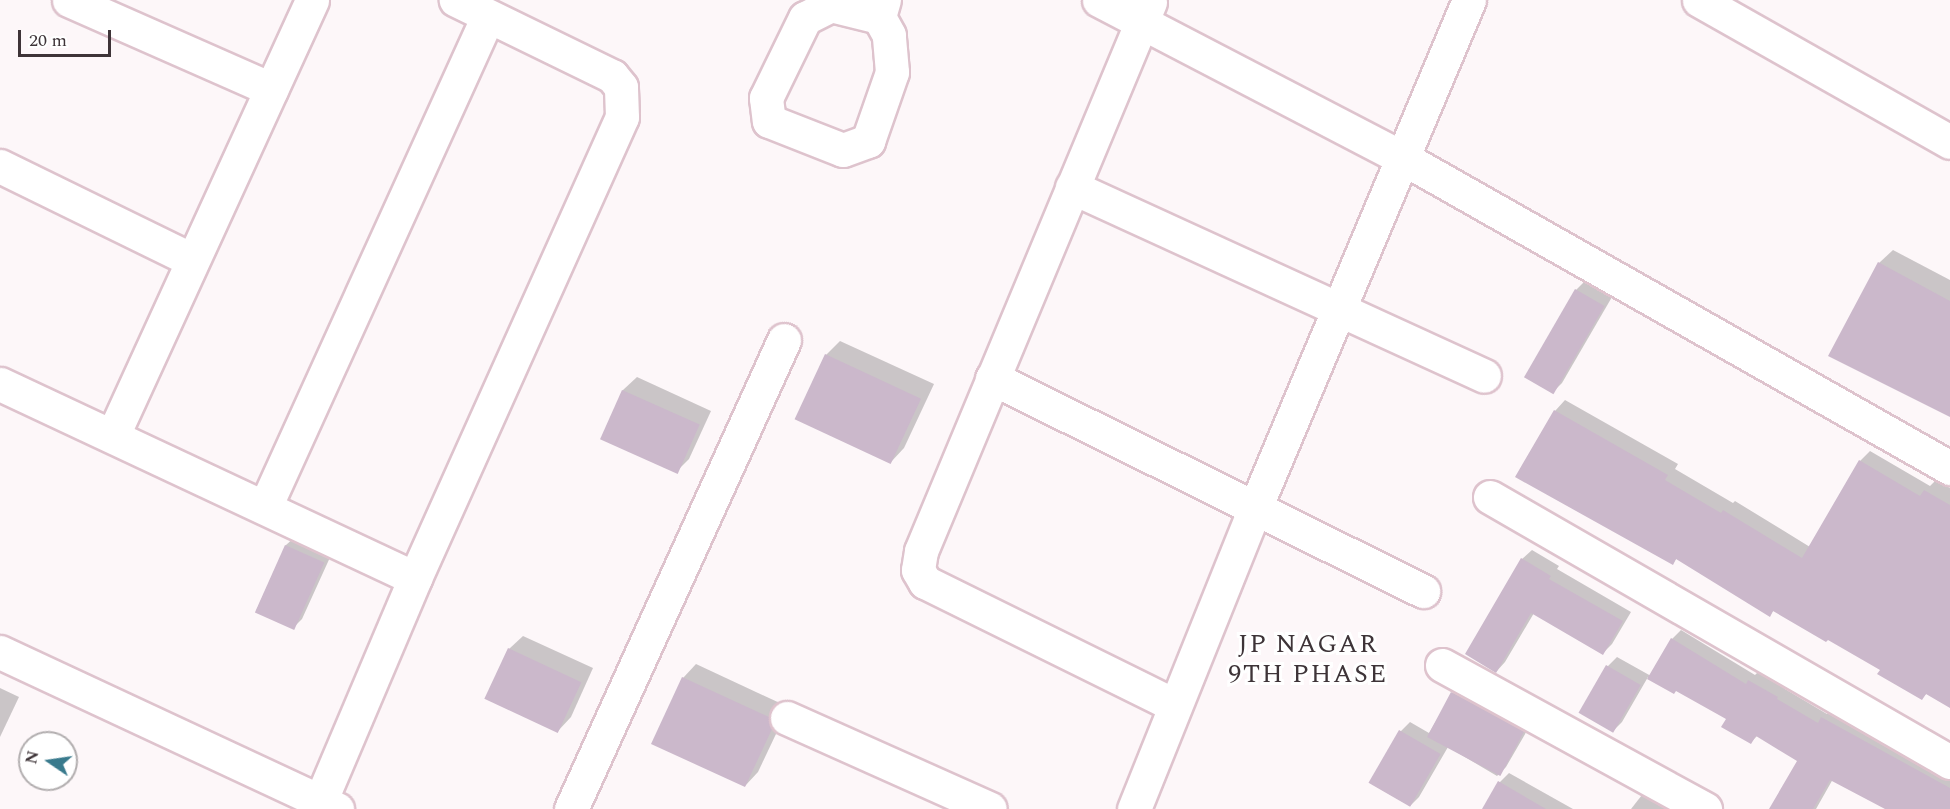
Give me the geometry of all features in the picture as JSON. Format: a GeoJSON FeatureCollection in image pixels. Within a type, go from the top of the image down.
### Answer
{"type":"FeatureCollection","features":[{"type":"Feature","properties":{"kind":"street"},"geometry":{"type":"LineString","coordinates":[[69,0],[271,89]]}},
{"type":"Feature","properties":{"kind":"street"},"geometry":{"type":"LineString","coordinates":[[113,435],[312,0]]}},
{"type":"Feature","properties":{"kind":"street"},"geometry":{"type":"LineString","coordinates":[[0,652],[325,806],[415,578],[622,117],[621,87],[612,76],[456,0]]}},
{"type":"Feature","properties":{"kind":"street"},"geometry":{"type":"LineString","coordinates":[[1099,0],[1146,11],[1950,468]]}},
{"type":"Feature","properties":{"kind":"street"},"geometry":{"type":"LineString","coordinates":[[1134,809],[1255,508],[1469,0]]}},
{"type":"Feature","properties":{"kind":"street"},"geometry":{"type":"LineString","coordinates":[[1699,0],[1950,142]]}},
{"type":"Feature","properties":{"kind":"street"},"geometry":{"type":"LineString","coordinates":[[831,5],[882,8],[889,35],[892,72],[868,141],[843,150],[769,122],[766,99],[805,18],[831,5]]}},
{"type":"Feature","properties":{"kind":"street"},"geometry":{"type":"LineString","coordinates":[[1146,11],[921,551],[918,570],[924,582],[1174,705]]}},
{"type":"Feature","properties":{"kind":"street"},"geometry":{"type":"LineString","coordinates":[[265,507],[488,16]]}},
{"type":"Feature","properties":{"kind":"street"},"geometry":{"type":"LineString","coordinates":[[0,166],[192,260]]}},
{"type":"Feature","properties":{"kind":"street"},"geometry":{"type":"LineString","coordinates":[[1072,187],[1484,376]]}},
{"type":"Feature","properties":{"kind":"street"},"geometry":{"type":"LineString","coordinates":[[571,809],[784,340]]}},
{"type":"Feature","properties":{"kind":"street"},"geometry":{"type":"LineString","coordinates":[[993,378],[1423,591]]}},
{"type":"Feature","properties":{"kind":"street"},"geometry":{"type":"LineString","coordinates":[[0,384],[415,578]]}},
{"type":"Feature","properties":{"kind":"street"},"geometry":{"type":"LineString","coordinates":[[1490,497],[1950,762]]}},
{"type":"Feature","properties":{"kind":"street"},"geometry":{"type":"LineString","coordinates":[[1442,665],[1705,809]]}},
{"type":"Feature","properties":{"kind":"street"},"geometry":{"type":"LineString","coordinates":[[787,718],[990,809]]}},
{"type":"Feature","properties":{"kind":"building"},"geometry":{"type":"Polygon","coordinates":[[[1878,262],[1950,301],[1950,417],[1828,356],[1878,262]]]}},
{"type":"Feature","properties":{"kind":"building"},"geometry":{"type":"Polygon","coordinates":[[[1575,289],[1604,306],[1553,394],[1524,377],[1575,289]]]}},
{"type":"Feature","properties":{"kind":"building"},"geometry":{"type":"Polygon","coordinates":[[[825,354],[921,399],[891,464],[795,419],[825,354]]]}},
{"type":"Feature","properties":{"kind":"building"},"geometry":{"type":"Polygon","coordinates":[[[622,390],[700,425],[678,474],[600,439],[622,390]]]}},
{"type":"Feature","properties":{"kind":"building"},"geometry":{"type":"Polygon","coordinates":[[[1554,410],[1668,475],[1665,480],[1721,513],[1723,510],[1802,558],[1859,460],[1920,496],[1924,490],[1950,505],[1950,708],[1926,694],[1922,700],[1877,674],[1880,670],[1828,640],[1826,642],[1773,611],[1770,617],[1676,559],[1673,565],[1515,477],[1554,410]]]}},
{"type":"Feature","properties":{"kind":"building"},"geometry":{"type":"Polygon","coordinates":[[[285,545],[324,562],[294,630],[255,613],[285,545]]]}},
{"type":"Feature","properties":{"kind":"building"},"geometry":{"type":"Polygon","coordinates":[[[1521,558],[1551,576],[1549,579],[1623,621],[1603,655],[1531,613],[1496,673],[1465,654],[1521,558]]]}},
{"type":"Feature","properties":{"kind":"building"},"geometry":{"type":"Polygon","coordinates":[[[1671,638],[1746,684],[1748,680],[1778,697],[1777,699],[1818,723],[1821,717],[1950,788],[1950,809],[1885,809],[1830,780],[1813,809],[1769,809],[1797,761],[1756,736],[1751,744],[1721,727],[1726,719],[1676,691],[1674,694],[1647,679],[1671,638]]]}},
{"type":"Feature","properties":{"kind":"building"},"geometry":{"type":"Polygon","coordinates":[[[508,648],[581,682],[558,733],[484,699],[508,648]]]}},
{"type":"Feature","properties":{"kind":"building"},"geometry":{"type":"Polygon","coordinates":[[[1606,665],[1641,685],[1613,733],[1578,713],[1606,665]]]}},
{"type":"Feature","properties":{"kind":"building"},"geometry":{"type":"Polygon","coordinates":[[[682,677],[769,717],[772,729],[745,787],[651,744],[682,677]]]}},
{"type":"Feature","properties":{"kind":"building"},"geometry":{"type":"Polygon","coordinates":[[[1451,692],[1524,731],[1500,776],[1427,737],[1451,692]]]}},
{"type":"Feature","properties":{"kind":"building"},"geometry":{"type":"Polygon","coordinates":[[[1399,730],[1441,754],[1410,807],[1368,783],[1399,730]]]}},
{"type":"Feature","properties":{"kind":"building"},"geometry":{"type":"Polygon","coordinates":[[[1498,781],[1546,809],[1482,809],[1498,781]]]}},
{"type":"Feature","properties":{"kind":"district","name":"JP NAGAR 9TH PHASE"},"geometry":{"type":"Point","coordinates":[1308,660]}}]}
